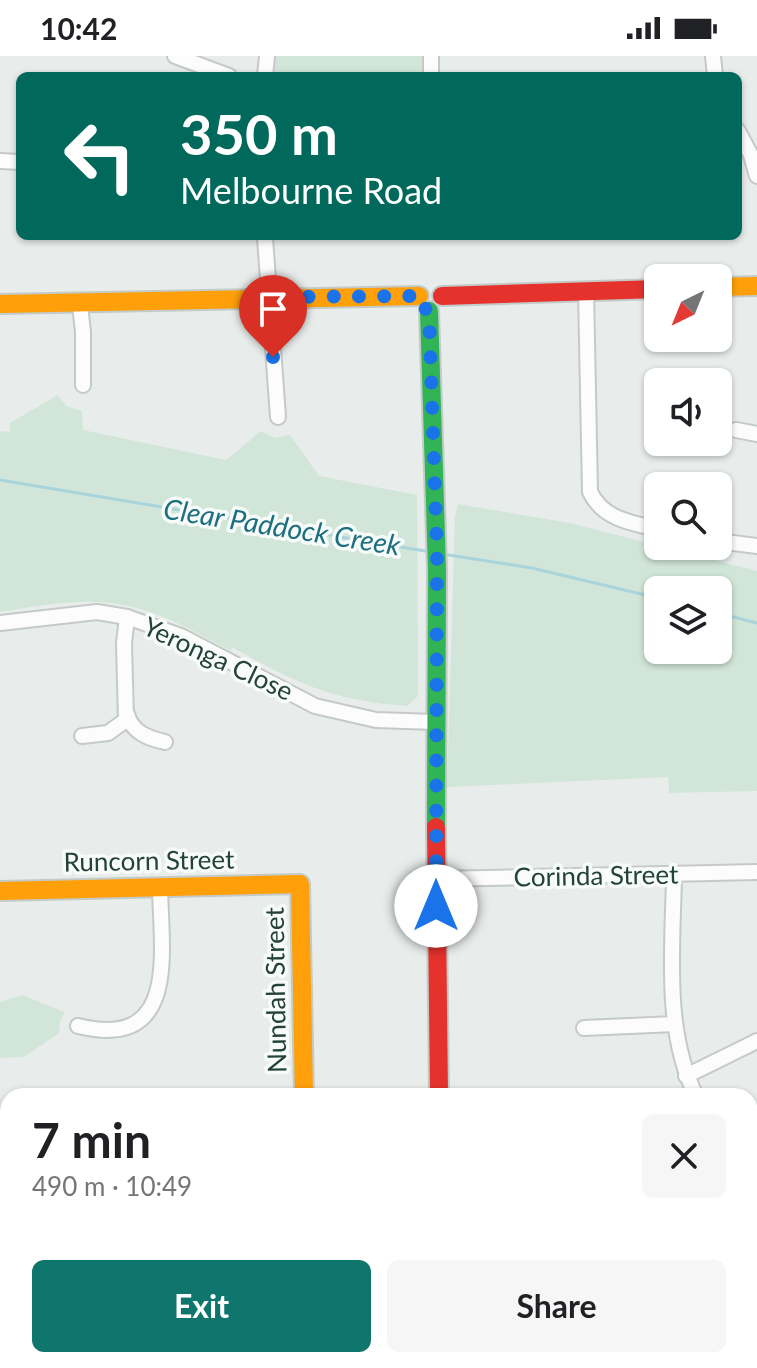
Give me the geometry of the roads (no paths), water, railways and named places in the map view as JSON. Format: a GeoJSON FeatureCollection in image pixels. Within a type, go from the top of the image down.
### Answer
{"type":"FeatureCollection","features":[{"type":"Feature","properties":{"kind":"street"},"geometry":{"type":"LineString","coordinates":[[175,56],[218,72]]}},
{"type":"Feature","properties":{"kind":"street"},"geometry":{"type":"LineString","coordinates":[[742,137],[754,154],[757,176]]}},
{"type":"Feature","properties":{"kind":"street"},"geometry":{"type":"LineString","coordinates":[[265,240],[278,417]]}},
{"type":"Feature","properties":{"kind":"street"},"geometry":{"type":"LineString","coordinates":[[732,287],[757,286]]}},
{"type":"Feature","properties":{"kind":"street"},"geometry":{"type":"LineString","coordinates":[[439,1088],[435,722],[437,534],[424,304],[429,288],[437,290],[442,296],[644,289]]}},
{"type":"Feature","properties":{"kind":"street"},"geometry":{"type":"LineString","coordinates":[[586,291],[590,492],[597,505],[617,519],[644,526]]}},
{"type":"Feature","properties":{"kind":"street"},"geometry":{"type":"LineString","coordinates":[[0,304],[80,305],[268,297],[424,304]]}},
{"type":"Feature","properties":{"kind":"street"},"geometry":{"type":"LineString","coordinates":[[80,305],[83,385]]}},
{"type":"Feature","properties":{"kind":"street"},"geometry":{"type":"LineString","coordinates":[[736,430],[757,434]]}},
{"type":"Feature","properties":{"kind":"street"},"geometry":{"type":"LineString","coordinates":[[732,543],[757,546]]}},
{"type":"Feature","properties":{"kind":"street","name":"Yeronga Close"},"geometry":{"type":"LineString","coordinates":[[0,623],[97,612],[127,617],[181,636],[315,706],[376,720],[435,722]]}},
{"type":"Feature","properties":{"kind":"street"},"geometry":{"type":"LineString","coordinates":[[127,617],[124,643],[127,714],[134,728],[148,738],[165,742]]}},
{"type":"Feature","properties":{"kind":"street"},"geometry":{"type":"LineString","coordinates":[[82,736],[108,733],[121,726],[127,714]]}},
{"type":"Feature","properties":{"kind":"street","name":"Corinda Street"},"geometry":{"type":"LineString","coordinates":[[436,879],[757,872]]}},
{"type":"Feature","properties":{"kind":"street"},"geometry":{"type":"LineString","coordinates":[[674,874],[675,1024],[686,1076],[692,1088]]}},
{"type":"Feature","properties":{"kind":"street","name":"Runcorn Street"},"geometry":{"type":"LineString","coordinates":[[0,891],[300,884]]}},
{"type":"Feature","properties":{"kind":"street","name":"Nundah Street"},"geometry":{"type":"LineString","coordinates":[[300,884],[304,1088]]}},
{"type":"Feature","properties":{"kind":"street"},"geometry":{"type":"LineString","coordinates":[[78,1026],[98,1031],[129,1026],[148,1013],[154,1004],[161,981],[160,887]]}},
{"type":"Feature","properties":{"kind":"street"},"geometry":{"type":"LineString","coordinates":[[584,1028],[675,1024]]}},
{"type":"Feature","properties":{"kind":"street"},"geometry":{"type":"LineString","coordinates":[[686,1076],[757,1041]]}},
{"type":"Feature","properties":{"kind":"waterway","name":"Clear Paddock Creek"},"geometry":{"type":"LineString","coordinates":[[0,480],[431,552]]}},
{"type":"Feature","properties":{"kind":"waterway","name":"Clear Paddock Creek"},"geometry":{"type":"LineString","coordinates":[[442,554],[532,568],[644,595]]}},
{"type":"Feature","properties":{"kind":"waterway","name":"Clear Paddock Creek"},"geometry":{"type":"LineString","coordinates":[[732,617],[757,623]]}}]}
